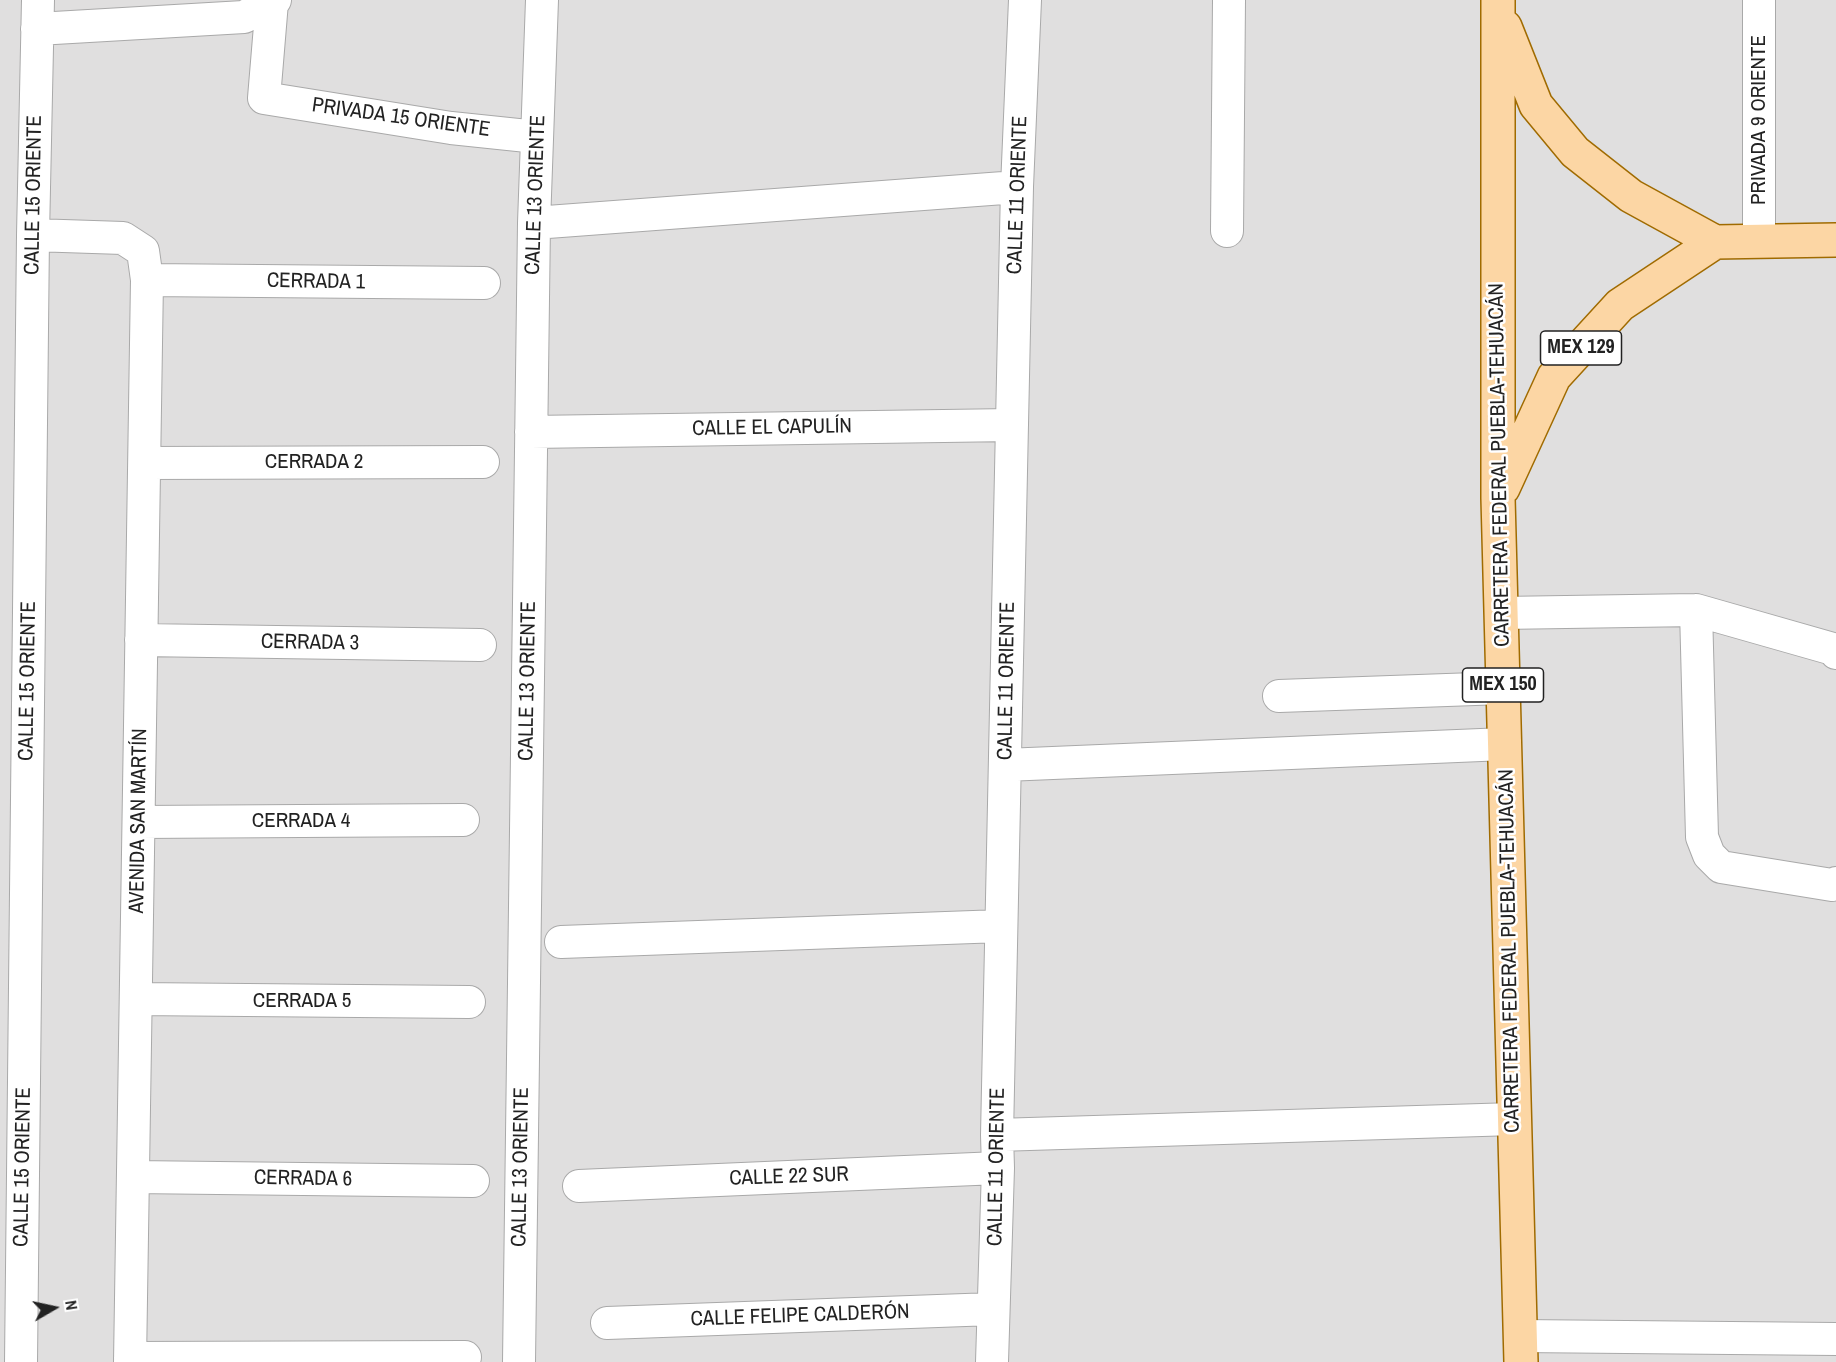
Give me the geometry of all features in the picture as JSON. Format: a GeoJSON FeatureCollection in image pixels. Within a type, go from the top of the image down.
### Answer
{"type":"FeatureCollection","features":[{"type":"Feature","properties":{"kind":"main road"},"geometry":{"type":"LineString","coordinates":[[1498,4],[1536,105],[1575,152],[1631,195],[1715,242],[1836,240]]}},
{"type":"Feature","properties":{"kind":"main road","name":"CARRETERA FEDERAL PUEBLA-TEHUACÁN"},"geometry":{"type":"LineString","coordinates":[[1498,4],[1498,498],[1521,1349]]}},
{"type":"Feature","properties":{"kind":"main road","name":"MEX 129"},"geometry":{"type":"LineString","coordinates":[[1498,498],[1554,377],[1620,305],[1715,242]]}},
{"type":"Feature","properties":{"kind":"street","name":"CALLE 13 ORIENTE"},"geometry":{"type":"LineString","coordinates":[[519,1362],[534,223],[542,0]]}},
{"type":"Feature","properties":{"kind":"street","name":"CALLE 11 ORIENTE"},"geometry":{"type":"LineString","coordinates":[[992,1362],[998,1168],[1017,187],[1025,0]]}},
{"type":"Feature","properties":{"kind":"street"},"geometry":{"type":"LineString","coordinates":[[1227,231],[1229,0]]}},
{"type":"Feature","properties":{"kind":"street","name":"PRIVADA 9 ORIENTE"},"geometry":{"type":"LineString","coordinates":[[1759,0],[1760,241]]}},
{"type":"Feature","properties":{"kind":"street","name":"PRIVADA 15 ORIENTE"},"geometry":{"type":"LineString","coordinates":[[273,1],[264,98],[451,128],[537,137]]}},
{"type":"Feature","properties":{"kind":"street"},"geometry":{"type":"LineString","coordinates":[[38,15],[244,17],[273,1]]}},
{"type":"Feature","properties":{"kind":"street","name":"CALLE 15 ORIENTE"},"geometry":{"type":"LineString","coordinates":[[21,1362],[33,235],[38,15]]}},
{"type":"Feature","properties":{"kind":"street"},"geometry":{"type":"LineString","coordinates":[[534,223],[1017,187]]}},
{"type":"Feature","properties":{"kind":"street","name":"AVENIDA SAN MARTÍN"},"geometry":{"type":"LineString","coordinates":[[33,235],[123,238],[143,251],[147,280],[130,1360]]}},
{"type":"Feature","properties":{"kind":"street","name":"CERRADA 1"},"geometry":{"type":"LineString","coordinates":[[147,280],[484,283]]}},
{"type":"Feature","properties":{"kind":"street","name":"CALLE EL CAPULÍN"},"geometry":{"type":"LineString","coordinates":[[531,432],[1012,425]]}},
{"type":"Feature","properties":{"kind":"street","name":"CERRADA 2"},"geometry":{"type":"LineString","coordinates":[[144,463],[483,462]]}},
{"type":"Feature","properties":{"kind":"street"},"geometry":{"type":"LineString","coordinates":[[1501,614],[1696,610],[1833,649],[1836,653]]}},
{"type":"Feature","properties":{"kind":"street"},"geometry":{"type":"LineString","coordinates":[[1696,610],[1702,837],[1709,855],[1721,867],[1832,885],[1836,883]]}},
{"type":"Feature","properties":{"kind":"street","name":"CERRADA 3"},"geometry":{"type":"LineString","coordinates":[[141,640],[480,645]]}},
{"type":"Feature","properties":{"kind":"street"},"geometry":{"type":"LineString","coordinates":[[1279,696],[1503,688]]}},
{"type":"Feature","properties":{"kind":"street"},"geometry":{"type":"LineString","coordinates":[[1005,765],[1505,744]]}},
{"type":"Feature","properties":{"kind":"street","name":"CERRADA 4"},"geometry":{"type":"LineString","coordinates":[[139,822],[463,820]]}},
{"type":"Feature","properties":{"kind":"street"},"geometry":{"type":"LineString","coordinates":[[561,942],[1001,926]]}},
{"type":"Feature","properties":{"kind":"street","name":"CERRADA 5"},"geometry":{"type":"LineString","coordinates":[[136,999],[469,1002]]}},
{"type":"Feature","properties":{"kind":"street"},"geometry":{"type":"LineString","coordinates":[[997,1135],[1514,1119]]}},
{"type":"Feature","properties":{"kind":"street","name":"CALLE 22 SUR"},"geometry":{"type":"LineString","coordinates":[[579,1186],[998,1168]]}},
{"type":"Feature","properties":{"kind":"street","name":"CERRADA 6"},"geometry":{"type":"LineString","coordinates":[[133,1177],[473,1181]]}},
{"type":"Feature","properties":{"kind":"street","name":"CALLE FELIPE CALDERÓN"},"geometry":{"type":"LineString","coordinates":[[607,1323],[993,1309]]}},
{"type":"Feature","properties":{"kind":"street"},"geometry":{"type":"LineString","coordinates":[[1521,1349],[1836,1339]]}},
{"type":"Feature","properties":{"kind":"street"},"geometry":{"type":"LineString","coordinates":[[130,1360],[465,1357]]}},
{"type":"Feature","properties":{"kind":"shaded area"},"geometry":{"type":"Polygon","coordinates":[[[0,0],[1836,0],[1836,1362],[0,1362],[0,0]]]}}]}
